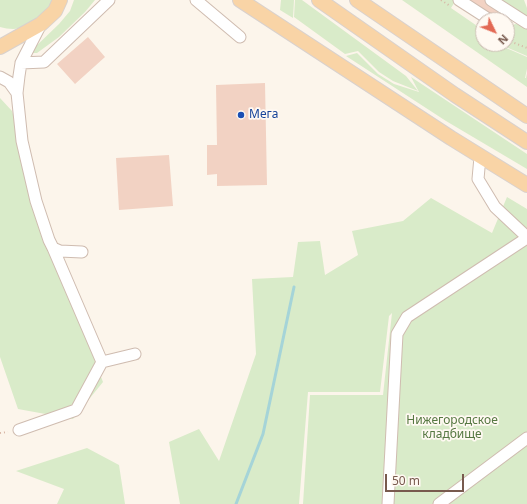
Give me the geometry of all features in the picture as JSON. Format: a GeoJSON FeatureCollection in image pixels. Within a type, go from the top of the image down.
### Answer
{"type":"FeatureCollection","features":[{"type":"Feature","properties":{"kind":"main road"},"geometry":{"type":"LineString","coordinates":[[0,47],[41,24],[55,11],[60,0]]}},
{"type":"Feature","properties":{"kind":"main road"},"geometry":{"type":"LineString","coordinates":[[240,0],[480,157],[527,185]]}},
{"type":"Feature","properties":{"kind":"main road"},"geometry":{"type":"LineString","coordinates":[[319,0],[455,95],[527,142]]}},
{"type":"Feature","properties":{"kind":"main road"},"geometry":{"type":"LineString","coordinates":[[357,0],[527,116]]}},
{"type":"Feature","properties":{"kind":"main road"},"geometry":{"type":"LineString","coordinates":[[0,34],[9,35],[28,32]]}},
{"type":"Feature","properties":{"kind":"lane"},"geometry":{"type":"LineString","coordinates":[[21,63],[44,62],[109,0]]}},
{"type":"Feature","properties":{"kind":"lane"},"geometry":{"type":"LineString","coordinates":[[196,0],[240,37]]}},
{"type":"Feature","properties":{"kind":"lane"},"geometry":{"type":"LineString","coordinates":[[458,0],[477,12]]}},
{"type":"Feature","properties":{"kind":"lane"},"geometry":{"type":"LineString","coordinates":[[491,0],[527,23]]}},
{"type":"Feature","properties":{"kind":"lane"},"geometry":{"type":"LineString","coordinates":[[41,24],[21,63],[17,94],[22,141],[36,201],[49,240],[102,362]]}},
{"type":"Feature","properties":{"kind":"lane"},"geometry":{"type":"LineString","coordinates":[[0,68],[4,79],[17,94]]}},
{"type":"Feature","properties":{"kind":"lane"},"geometry":{"type":"LineString","coordinates":[[388,504],[397,334],[407,317],[527,238],[495,207],[478,179],[480,157]]}},
{"type":"Feature","properties":{"kind":"lane"},"geometry":{"type":"LineString","coordinates":[[53,248],[60,252],[82,252]]}},
{"type":"Feature","properties":{"kind":"lane"},"geometry":{"type":"LineString","coordinates":[[19,430],[76,410],[102,362],[135,354]]}},
{"type":"Feature","properties":{"kind":"lane"},"geometry":{"type":"LineString","coordinates":[[439,504],[527,438]]}},
{"type":"Feature","properties":{"kind":"path"},"geometry":{"type":"LineString","coordinates":[[515,43],[527,48]]}},
{"type":"Feature","properties":{"kind":"green space"},"geometry":{"type":"Polygon","coordinates":[[[0,0],[53,0],[42,16],[37,20],[25,26],[13,29],[0,27],[0,0]]]}},
{"type":"Feature","properties":{"kind":"green space"},"geometry":{"type":"Polygon","coordinates":[[[74,0],[95,0],[85,12],[59,37],[37,53],[32,53],[32,50],[70,11],[74,0]]]}},
{"type":"Feature","properties":{"kind":"green space"},"geometry":{"type":"Polygon","coordinates":[[[281,0],[294,0],[293,18],[280,10],[281,0]]]}},
{"type":"Feature","properties":{"kind":"green space"},"geometry":{"type":"Polygon","coordinates":[[[295,0],[302,0],[406,76],[418,91],[393,81],[379,72],[358,51],[345,54],[294,17],[295,0]]]}},
{"type":"Feature","properties":{"kind":"green space"},"geometry":{"type":"Polygon","coordinates":[[[402,0],[456,0],[451,8],[475,24],[475,51],[402,0]]]}},
{"type":"Feature","properties":{"kind":"green space"},"geometry":{"type":"Polygon","coordinates":[[[497,0],[524,0],[527,8],[527,19],[497,0]]]}},
{"type":"Feature","properties":{"kind":"green space"},"geometry":{"type":"Polygon","coordinates":[[[515,24],[523,25],[527,28],[527,56],[515,51],[515,24]]]}},
{"type":"Feature","properties":{"kind":"green space"},"geometry":{"type":"Polygon","coordinates":[[[477,52],[515,52],[527,57],[525,78],[527,73],[527,87],[477,52]]]}},
{"type":"Feature","properties":{"kind":"green space"},"geometry":{"type":"Polygon","coordinates":[[[357,53],[378,74],[394,84],[419,92],[411,77],[527,154],[527,169],[446,121],[346,56],[357,53]]]}},
{"type":"Feature","properties":{"kind":"green space"},"geometry":{"type":"Polygon","coordinates":[[[0,98],[12,111],[77,315],[103,382],[73,419],[18,409],[0,357],[0,98]]]}},
{"type":"Feature","properties":{"kind":"green space","name":"Нижегородское кладбище"},"geometry":{"type":"Polygon","coordinates":[[[507,197],[527,209],[527,504],[303,504],[310,395],[383,395],[392,313],[389,316],[380,392],[308,392],[299,504],[180,504],[169,442],[199,429],[219,461],[256,354],[252,279],[293,277],[298,242],[320,241],[325,275],[358,255],[352,231],[403,221],[431,198],[492,233],[507,197]]]}},
{"type":"Feature","properties":{"kind":"green space"},"geometry":{"type":"Polygon","coordinates":[[[87,448],[119,465],[125,504],[57,504],[64,489],[16,471],[87,448]]]}},
{"type":"Feature","properties":{"kind":"building"},"geometry":{"type":"Polygon","coordinates":[[[463,0],[487,0],[500,9],[498,12],[481,12],[463,0]]]}},
{"type":"Feature","properties":{"kind":"building"},"geometry":{"type":"Polygon","coordinates":[[[88,37],[105,57],[75,84],[57,64],[88,37]]]}},
{"type":"Feature","properties":{"kind":"building","name":"Мега"},"geometry":{"type":"Polygon","coordinates":[[[265,83],[267,185],[217,186],[217,174],[207,175],[207,145],[217,145],[216,85],[265,83]]]}},
{"type":"Feature","properties":{"kind":"building"},"geometry":{"type":"Polygon","coordinates":[[[169,155],[173,206],[119,210],[116,158],[169,155]]]}},
{"type":"Feature","properties":{"kind":"waterway"},"geometry":{"type":"LineString","coordinates":[[236,504],[263,434],[294,287]]}},
{"type":"Feature","properties":{"kind":"place","name":"Мега"},"geometry":{"type":"Point","coordinates":[241,115]}}]}
